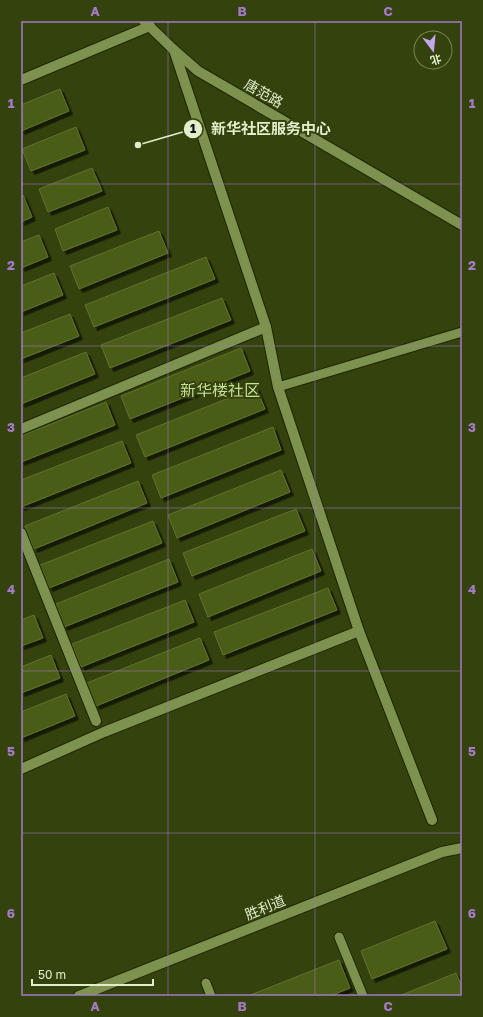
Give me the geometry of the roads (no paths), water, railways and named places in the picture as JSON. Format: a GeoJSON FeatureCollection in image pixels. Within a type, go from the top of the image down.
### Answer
{"type":"FeatureCollection","features":[{"type":"Feature","properties":{"kind":"street","name":"唐范路"},"geometry":{"type":"LineString","coordinates":[[147,24],[198,71],[462,225]]}},
{"type":"Feature","properties":{"kind":"street"},"geometry":{"type":"LineString","coordinates":[[21,80],[147,24]]}},
{"type":"Feature","properties":{"kind":"street"},"geometry":{"type":"LineString","coordinates":[[174,50],[266,328],[278,387],[359,631],[432,820]]}},
{"type":"Feature","properties":{"kind":"street"},"geometry":{"type":"LineString","coordinates":[[21,429],[266,328]]}},
{"type":"Feature","properties":{"kind":"street"},"geometry":{"type":"LineString","coordinates":[[21,533],[96,721]]}},
{"type":"Feature","properties":{"kind":"street"},"geometry":{"type":"LineString","coordinates":[[21,769],[104,732],[359,631]]}},
{"type":"Feature","properties":{"kind":"street","name":"胜利道"},"geometry":{"type":"LineString","coordinates":[[79,996],[442,852],[462,848]]}},
{"type":"Feature","properties":{"kind":"lane"},"geometry":{"type":"LineString","coordinates":[[278,387],[462,332]]}},
{"type":"Feature","properties":{"kind":"lane"},"geometry":{"type":"LineString","coordinates":[[339,937],[363,996]]}},
{"type":"Feature","properties":{"kind":"lane"},"geometry":{"type":"LineString","coordinates":[[206,983],[211,996]]}},
{"type":"Feature","properties":{"kind":"place","name":"新华社区服务中心"},"geometry":{"type":"Point","coordinates":[138,145]}},
{"type":"Feature","properties":{"kind":"district","name":"新华楼社区"},"geometry":{"type":"Point","coordinates":[220,390]}}]}
